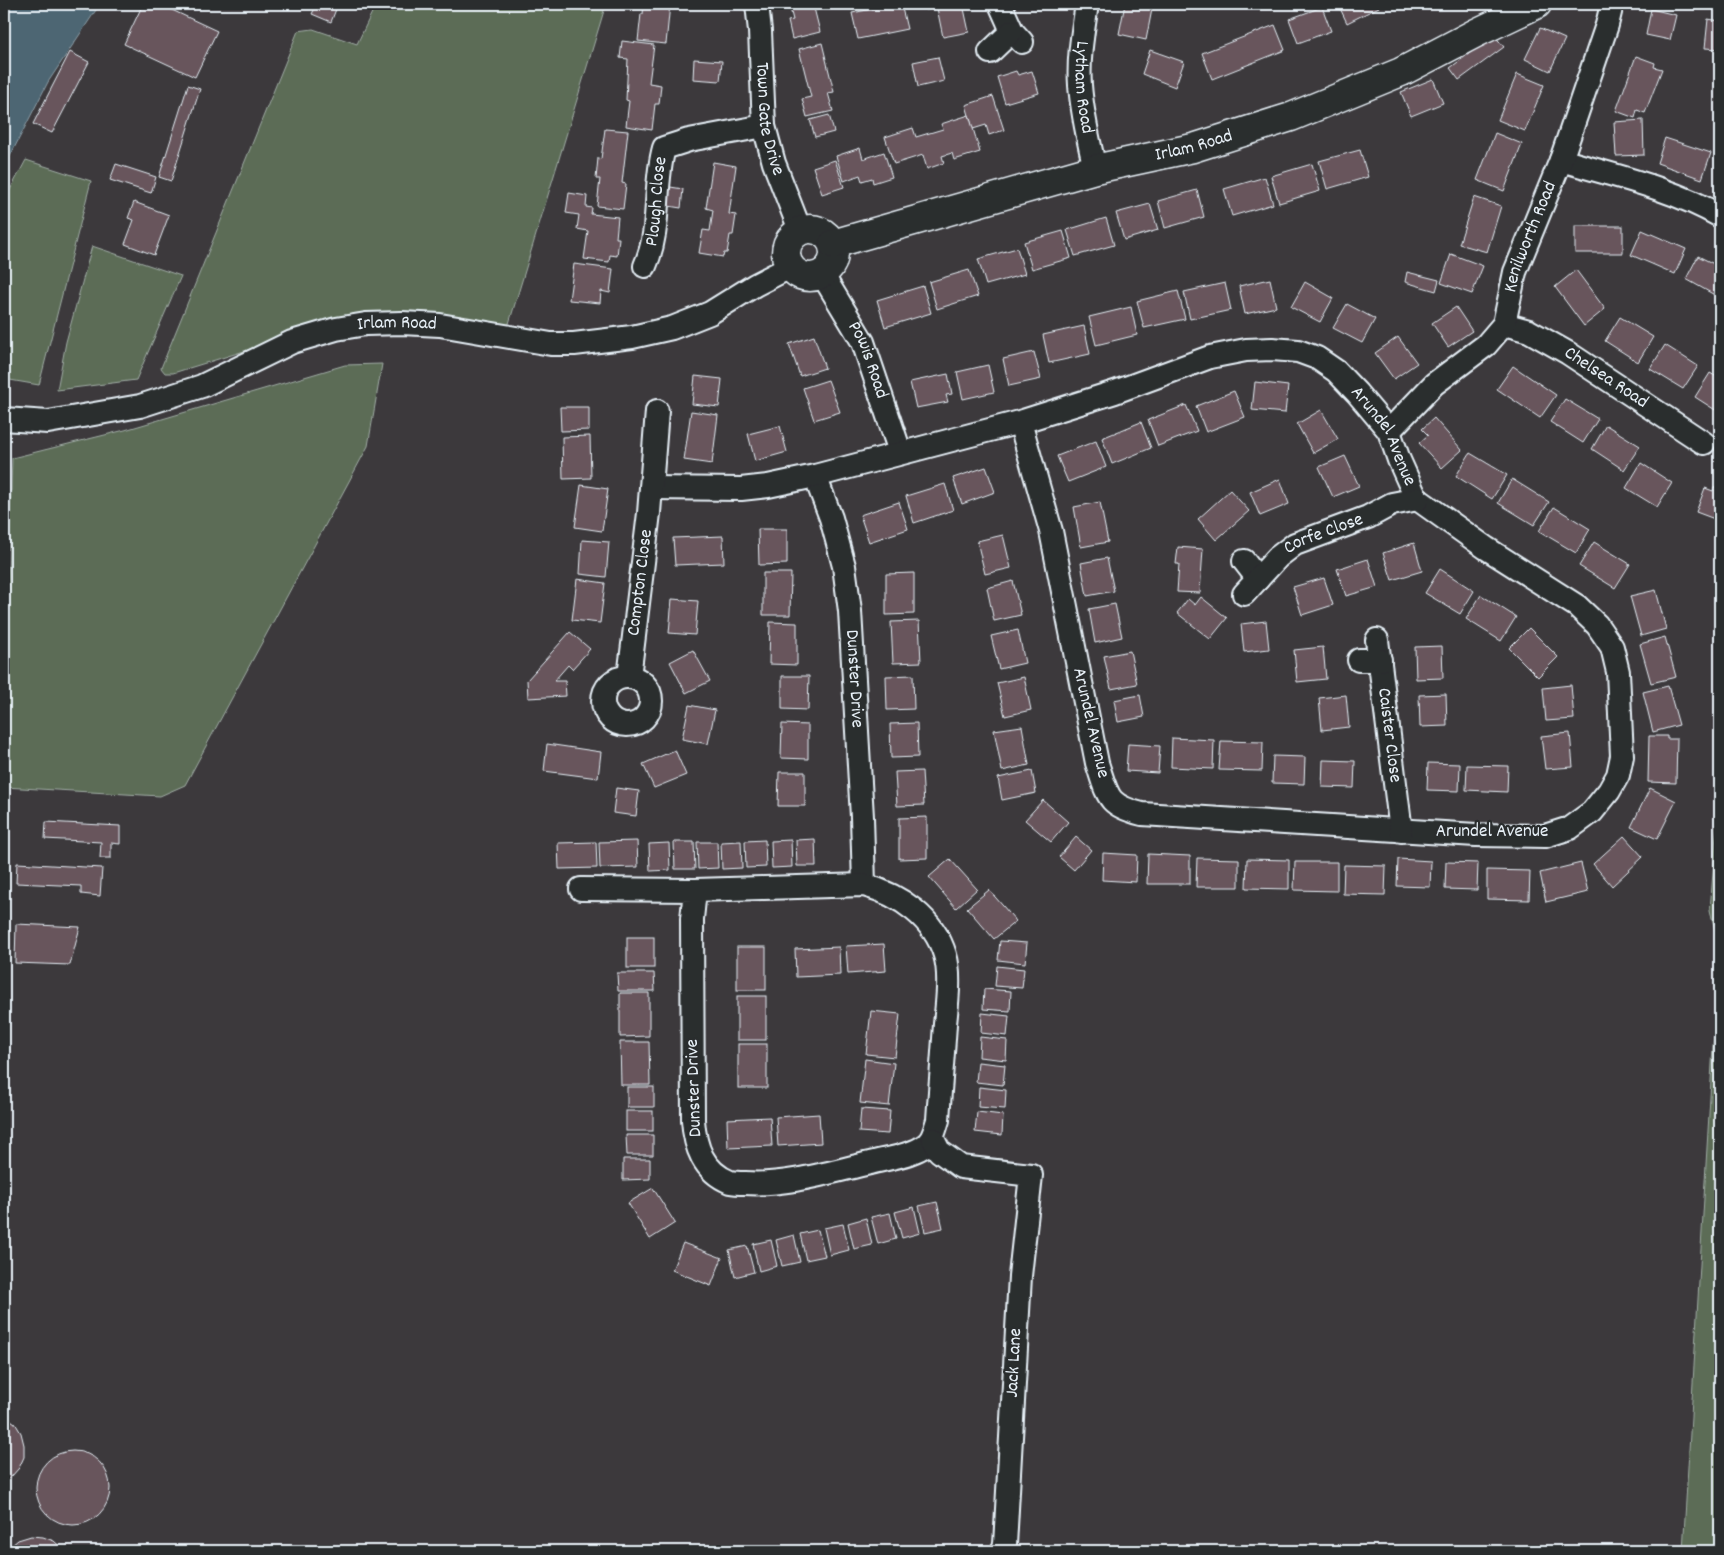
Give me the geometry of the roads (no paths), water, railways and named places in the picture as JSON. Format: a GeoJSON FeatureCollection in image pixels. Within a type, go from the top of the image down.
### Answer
{"type":"FeatureCollection","features":[{"type":"Feature","properties":{"kind":"street","name":"Town Gate Drive"},"geometry":{"type":"LineString","coordinates":[[756,4],[760,31],[764,126],[774,162],[800,230]]}},
{"type":"Feature","properties":{"kind":"street"},"geometry":{"type":"LineString","coordinates":[[990,52],[1017,36],[1000,4]]}},
{"type":"Feature","properties":{"kind":"street","name":"Lytham Road"},"geometry":{"type":"LineString","coordinates":[[1087,4],[1080,45],[1080,84],[1085,121],[1095,169]]}},
{"type":"Feature","properties":{"kind":"street","name":"Irlam Road"},"geometry":{"type":"LineString","coordinates":[[833,244],[1095,169],[1193,148],[1291,117],[1400,72],[1537,4]]}},
{"type":"Feature","properties":{"kind":"street","name":"Kenilworth Road"},"geometry":{"type":"LineString","coordinates":[[1389,431],[1434,384],[1486,345],[1504,324],[1515,272],[1561,160],[1607,26],[1612,4]]}},
{"type":"Feature","properties":{"kind":"street","name":"Plough Close"},"geometry":{"type":"LineString","coordinates":[[644,266],[654,241],[660,164],[664,148],[690,140],[764,126]]}},
{"type":"Feature","properties":{"kind":"street"},"geometry":{"type":"LineString","coordinates":[[1561,160],[1648,185],[1696,202],[1720,216]]}},
{"type":"Feature","properties":{"kind":"street"},"geometry":{"type":"LineString","coordinates":[[808,229],[823,232],[833,244],[832,264],[822,274],[808,278],[795,273],[790,267],[786,246],[789,240],[800,230],[808,229]]}},
{"type":"Feature","properties":{"kind":"street","name":"Irlam Road"},"geometry":{"type":"LineString","coordinates":[[4,419],[48,422],[140,406],[202,386],[292,342],[336,329],[366,324],[440,325],[551,344],[574,344],[632,337],[672,328],[710,313],[755,285],[790,267]]}},
{"type":"Feature","properties":{"kind":"street","name":"Powis Road"},"geometry":{"type":"LineString","coordinates":[[822,274],[863,342],[900,452]]}},
{"type":"Feature","properties":{"kind":"street","name":"Chelsea Road"},"geometry":{"type":"LineString","coordinates":[[1504,324],[1529,331],[1568,352],[1704,443]]}},
{"type":"Feature","properties":{"kind":"street","name":"Arundel Avenue"},"geometry":{"type":"LineString","coordinates":[[815,476],[900,452],[1020,422],[1115,392],[1210,357],[1246,350],[1272,348],[1298,352],[1317,358],[1336,371],[1389,431],[1416,498],[1486,548],[1577,606],[1598,625],[1612,647],[1618,672],[1622,756],[1618,775],[1609,791],[1592,812],[1570,828],[1545,836],[1401,831],[1142,814],[1114,804],[1106,791],[1097,763],[1050,530],[1020,422]]}},
{"type":"Feature","properties":{"kind":"street","name":"Compton Close"},"geometry":{"type":"LineString","coordinates":[[628,677],[651,488],[650,423]]}},
{"type":"Feature","properties":{"kind":"street"},"geometry":{"type":"LineString","coordinates":[[651,488],[741,489],[768,486],[815,476]]}},
{"type":"Feature","properties":{"kind":"street","name":"Dunster Drive"},"geometry":{"type":"LineString","coordinates":[[815,476],[834,527],[844,566],[850,611],[864,885]]}},
{"type":"Feature","properties":{"kind":"street","name":"Corfe Close"},"geometry":{"type":"LineString","coordinates":[[1244,561],[1251,586],[1278,557],[1295,544],[1368,517],[1392,504],[1418,499]]}},
{"type":"Feature","properties":{"kind":"street","name":"Caister Close"},"geometry":{"type":"LineString","coordinates":[[1372,654],[1401,831]]}},
{"type":"Feature","properties":{"kind":"street"},"geometry":{"type":"LineString","coordinates":[[581,889],[695,890],[864,885],[883,890],[920,915],[937,936],[946,956],[948,989],[938,1120],[932,1139]]}},
{"type":"Feature","properties":{"kind":"street","name":"Dunster Drive"},"geometry":{"type":"LineString","coordinates":[[695,890],[692,919],[694,1141],[702,1158],[715,1173],[731,1182],[755,1184],[802,1179],[921,1149],[932,1139]]}},
{"type":"Feature","properties":{"kind":"street","name":"Jack Lane"},"geometry":{"type":"LineString","coordinates":[[932,1139],[939,1150],[961,1167],[1031,1175],[1020,1276],[1005,1545],[1002,1551]]}},
{"type":"Feature","properties":{"kind":"water"},"geometry":{"type":"Polygon","coordinates":[[[4,4],[100,4],[48,82],[4,168],[4,4]]]}}]}
